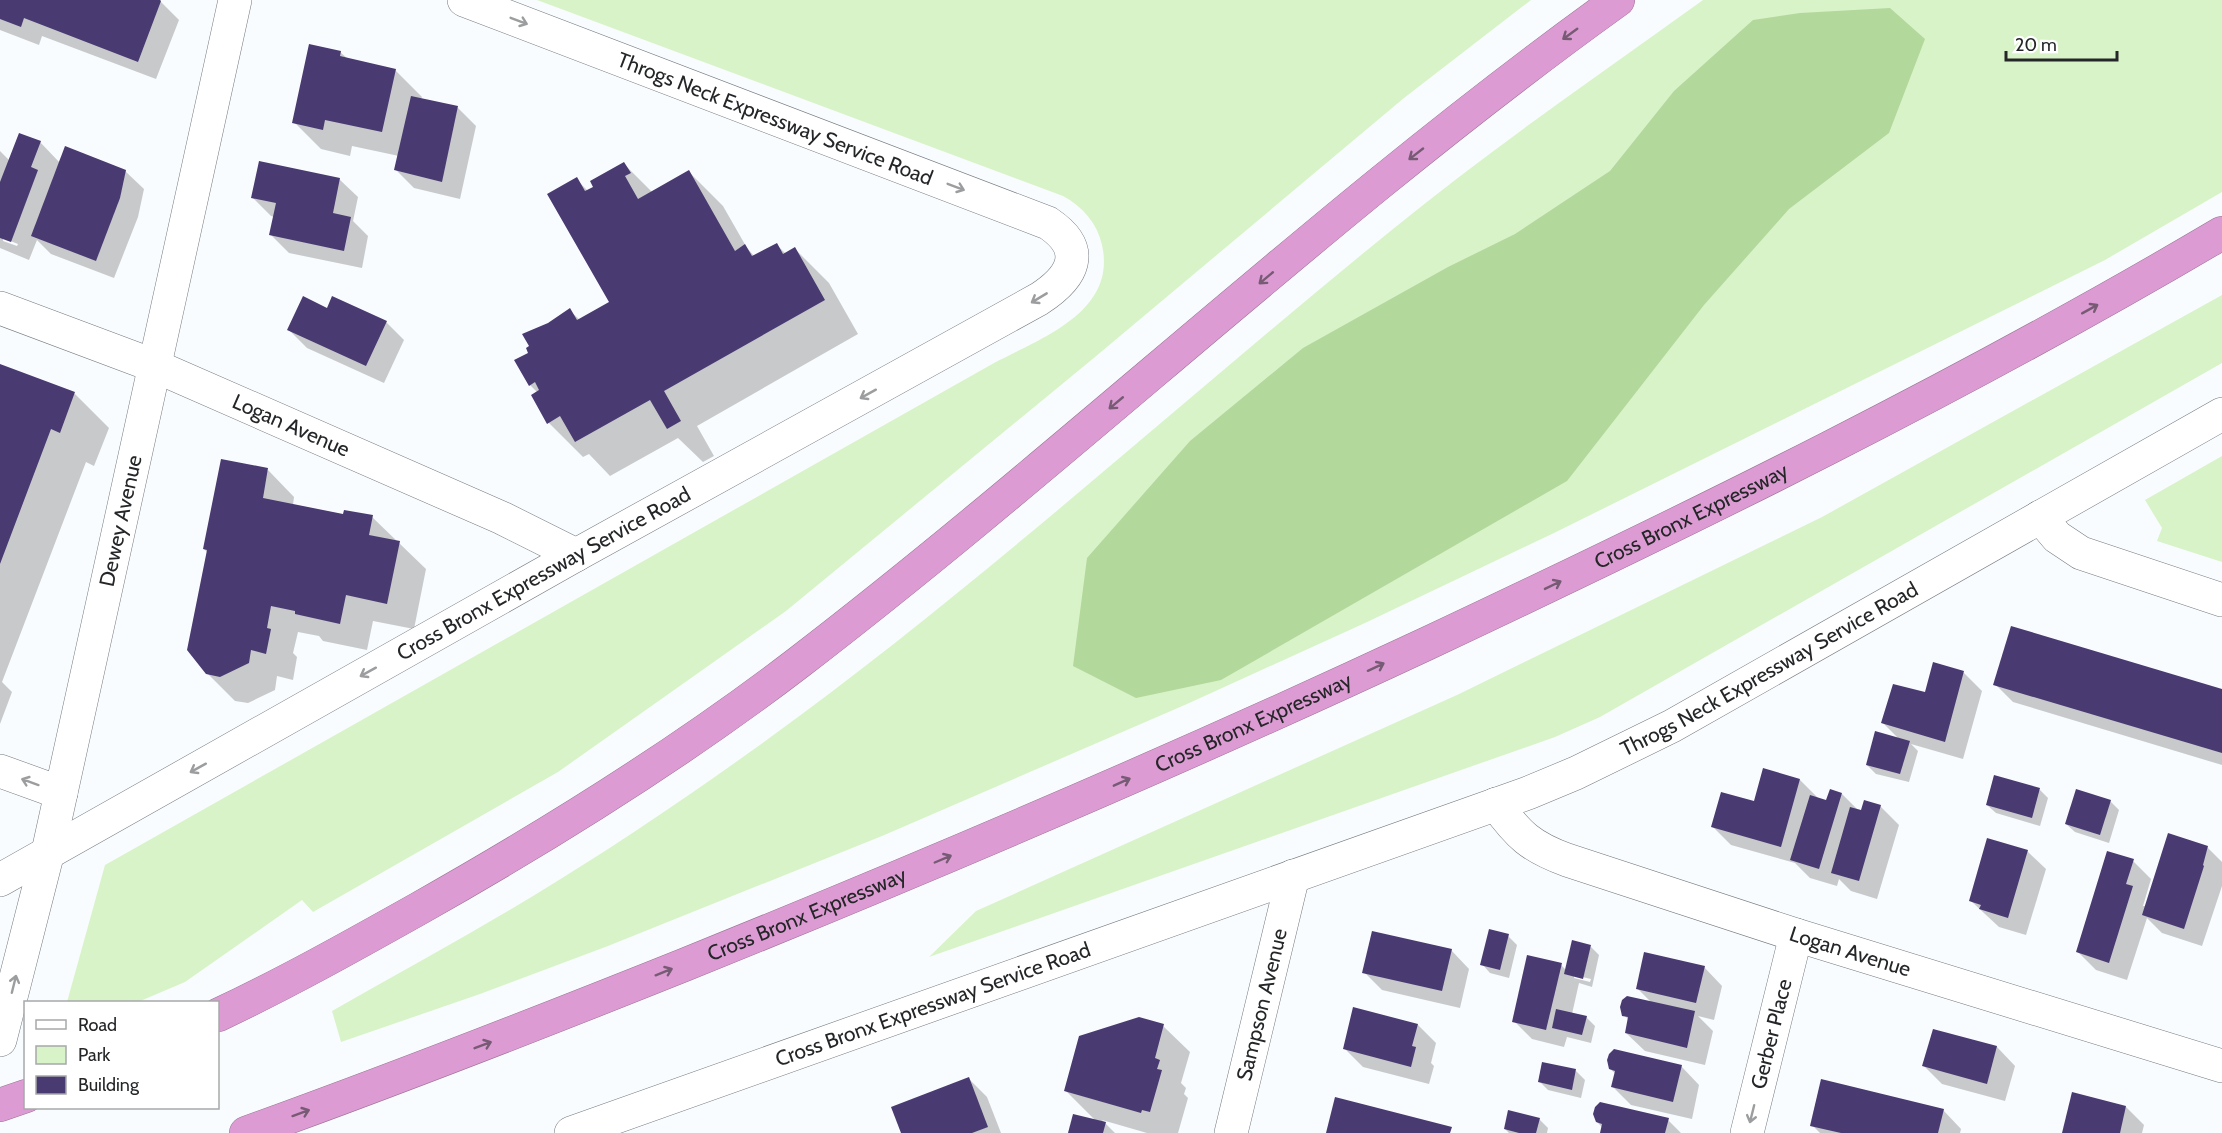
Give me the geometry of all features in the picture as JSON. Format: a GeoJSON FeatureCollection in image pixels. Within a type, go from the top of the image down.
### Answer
{"type":"FeatureCollection","features":[{"type":"Feature","properties":{"kind":"highway"},"geometry":{"type":"LineString","coordinates":[[219,1014],[342,952],[517,853],[630,781],[750,699],[902,581],[1365,195],[1529,65],[1618,0]]}},
{"type":"Feature","properties":{"kind":"highway","name":"Cross Bronx Expressway"},"geometry":{"type":"LineString","coordinates":[[246,1133],[429,1066],[753,937],[962,851],[1300,703],[1554,584],[1919,402],[2039,338],[2222,233]]}},
{"type":"Feature","properties":{"kind":"highway"},"geometry":{"type":"LineString","coordinates":[[0,1105],[24,1097]]}},
{"type":"Feature","properties":{"kind":"street","name":"Dewey Avenue"},"geometry":{"type":"LineString","coordinates":[[0,1040],[48,852],[236,0]]}},
{"type":"Feature","properties":{"kind":"street","name":"Throgs Neck Expressway Service Road"},"geometry":{"type":"LineString","coordinates":[[464,0],[1037,218],[1048,223],[1065,237],[1070,244],[1072,254]]}},
{"type":"Feature","properties":{"kind":"street","name":"Cross Bronx Expressway Service Road"},"geometry":{"type":"LineString","coordinates":[[0,880],[576,555],[1039,299],[1066,276],[1071,265],[1072,254]]}},
{"type":"Feature","properties":{"kind":"street","name":"Logan Avenue"},"geometry":{"type":"LineString","coordinates":[[0,309],[155,366],[502,518],[576,555]]}},
{"type":"Feature","properties":{"kind":"street","name":"Throgs Neck Expressway Service Road"},"geometry":{"type":"LineString","coordinates":[[1293,876],[1496,804],[1576,773],[1637,744],[2222,414]]}},
{"type":"Feature","properties":{"kind":"street"},"geometry":{"type":"LineString","coordinates":[[2040,517],[2057,537],[2081,553],[2222,600]]}},
{"type":"Feature","properties":{"kind":"street"},"geometry":{"type":"LineString","coordinates":[[0,771],[61,793]]}},
{"type":"Feature","properties":{"kind":"street","name":"Logan Avenue"},"geometry":{"type":"LineString","coordinates":[[1496,804],[1520,834],[1535,847],[1553,855],[1796,935],[2222,1066]]}},
{"type":"Feature","properties":{"kind":"street","name":"Cross Bronx Expressway Service Road"},"geometry":{"type":"LineString","coordinates":[[572,1133],[1293,876]]}},
{"type":"Feature","properties":{"kind":"street","name":"Sampson Avenue"},"geometry":{"type":"LineString","coordinates":[[1231,1133],[1293,876]]}},
{"type":"Feature","properties":{"kind":"street","name":"Gerber Place"},"geometry":{"type":"LineString","coordinates":[[1747,1133],[1796,935]]}},
{"type":"Feature","properties":{"kind":"green space"},"geometry":{"type":"Polygon","coordinates":[[[537,0],[1531,0],[1404,98],[1095,357],[786,611],[558,772],[313,912],[302,900],[185,982],[140,1001],[67,1001],[105,865],[1071,320],[1087,305],[1098,288],[1104,268],[1102,245],[1097,230],[1077,205],[1063,196],[537,0]]]}},
{"type":"Feature","properties":{"kind":"green space"},"geometry":{"type":"Polygon","coordinates":[[[1703,0],[2222,0],[2222,192],[2105,260],[1554,533],[1187,704],[882,836],[608,946],[480,994],[341,1042],[332,1011],[483,926],[563,877],[652,820],[768,739],[849,679],[1006,553],[1430,199],[1546,112],[1703,0]]]}},
{"type":"Feature","properties":{"kind":"green space"},"geometry":{"type":"Polygon","coordinates":[[[1890,8],[1925,39],[1889,133],[1789,209],[1704,305],[1567,481],[1221,680],[1136,698],[1073,666],[1087,558],[1190,441],[1303,348],[1448,267],[1515,234],[1610,171],[1674,91],[1753,20],[1800,13],[1890,8]]]}},
{"type":"Feature","properties":{"kind":"green space"},"geometry":{"type":"Polygon","coordinates":[[[2222,295],[2222,363],[1600,717],[1555,737],[929,957],[976,911],[1457,695],[1822,517],[2222,295]]]}},
{"type":"Feature","properties":{"kind":"green space"},"geometry":{"type":"Polygon","coordinates":[[[2222,456],[2222,562],[2157,541],[2162,528],[2145,500],[2222,456]]]}},
{"type":"Feature","properties":{"kind":"building"},"geometry":{"type":"Polygon","coordinates":[[[0,0],[161,1],[138,62],[24,18],[21,27],[0,19],[0,0]]]}},
{"type":"Feature","properties":{"kind":"building"},"geometry":{"type":"Polygon","coordinates":[[[309,44],[341,51],[340,56],[396,69],[382,132],[325,120],[323,130],[292,123],[309,44]]]}},
{"type":"Feature","properties":{"kind":"building"},"geometry":{"type":"Polygon","coordinates":[[[411,96],[458,106],[442,182],[394,170],[411,96]]]}},
{"type":"Feature","properties":{"kind":"building"},"geometry":{"type":"Polygon","coordinates":[[[19,133],[41,141],[31,167],[38,170],[11,242],[0,238],[0,182],[19,133]]]}},
{"type":"Feature","properties":{"kind":"building"},"geometry":{"type":"Polygon","coordinates":[[[65,146],[126,170],[120,198],[96,261],[31,236],[65,146]]]}},
{"type":"Feature","properties":{"kind":"building"},"geometry":{"type":"Polygon","coordinates":[[[259,161],[340,178],[333,213],[351,217],[344,251],[269,235],[276,203],[251,198],[259,161]]]}},
{"type":"Feature","properties":{"kind":"building"},"geometry":{"type":"Polygon","coordinates":[[[624,162],[631,173],[625,176],[638,199],[689,170],[735,251],[745,244],[752,256],[777,243],[783,254],[795,247],[825,300],[664,391],[681,421],[667,429],[650,400],[575,442],[560,416],[547,424],[531,395],[539,390],[535,382],[529,386],[514,360],[528,353],[526,348],[529,346],[522,334],[548,323],[570,308],[577,320],[609,302],[547,194],[577,177],[585,191],[593,187],[590,181],[624,162]]]}},
{"type":"Feature","properties":{"kind":"building"},"geometry":{"type":"Polygon","coordinates":[[[303,296],[327,308],[332,296],[387,321],[366,366],[287,330],[303,296]]]}},
{"type":"Feature","properties":{"kind":"building"},"geometry":{"type":"Polygon","coordinates":[[[0,364],[75,392],[60,433],[51,429],[0,564],[0,364]]]}},
{"type":"Feature","properties":{"kind":"building"},"geometry":{"type":"Polygon","coordinates":[[[221,459],[268,468],[263,498],[343,514],[344,510],[373,515],[369,535],[400,541],[387,604],[346,595],[340,624],[271,606],[267,628],[271,629],[266,654],[251,650],[249,663],[220,677],[206,674],[187,650],[207,550],[203,549],[221,459]]]}},
{"type":"Feature","properties":{"kind":"building"},"geometry":{"type":"Polygon","coordinates":[[[2011,626],[2222,689],[2222,753],[1993,685],[2011,626]]]}},
{"type":"Feature","properties":{"kind":"building"},"geometry":{"type":"Polygon","coordinates":[[[1933,662],[1964,671],[1945,742],[1881,723],[1893,684],[1925,692],[1933,662]]]}},
{"type":"Feature","properties":{"kind":"building"},"geometry":{"type":"Polygon","coordinates":[[[1875,731],[1910,741],[1900,774],[1866,765],[1875,731]]]}},
{"type":"Feature","properties":{"kind":"building"},"geometry":{"type":"Polygon","coordinates":[[[1763,768],[1800,779],[1781,847],[1711,827],[1721,792],[1754,801],[1763,768]]]}},
{"type":"Feature","properties":{"kind":"building"},"geometry":{"type":"Polygon","coordinates":[[[1994,775],[2040,788],[2032,818],[1986,805],[1994,775]]]}},
{"type":"Feature","properties":{"kind":"building"},"geometry":{"type":"Polygon","coordinates":[[[1830,789],[1842,793],[1819,869],[1790,860],[1810,795],[1826,800],[1830,789]]]}},
{"type":"Feature","properties":{"kind":"building"},"geometry":{"type":"Polygon","coordinates":[[[2076,789],[2111,800],[2100,835],[2065,824],[2076,789]]]}},
{"type":"Feature","properties":{"kind":"building"},"geometry":{"type":"Polygon","coordinates":[[[1864,800],[1881,805],[1859,881],[1831,873],[1850,807],[1861,810],[1864,800]]]}},
{"type":"Feature","properties":{"kind":"building"},"geometry":{"type":"Polygon","coordinates":[[[2168,833],[2208,846],[2184,929],[2142,915],[2168,833]]]}},
{"type":"Feature","properties":{"kind":"building"},"geometry":{"type":"Polygon","coordinates":[[[1987,838],[2028,850],[2008,918],[1979,909],[1981,905],[1969,901],[1987,838]]]}},
{"type":"Feature","properties":{"kind":"building"},"geometry":{"type":"Polygon","coordinates":[[[2107,851],[2134,859],[2126,884],[2133,886],[2109,963],[2076,952],[2107,851]]]}},
{"type":"Feature","properties":{"kind":"building"},"geometry":{"type":"Polygon","coordinates":[[[1489,929],[1509,934],[1500,970],[1480,965],[1489,929]]]}},
{"type":"Feature","properties":{"kind":"building"},"geometry":{"type":"Polygon","coordinates":[[[1372,931],[1452,949],[1442,991],[1362,973],[1372,931]]]}},
{"type":"Feature","properties":{"kind":"building"},"geometry":{"type":"Polygon","coordinates":[[[1572,940],[1591,945],[1583,979],[1564,974],[1572,940]]]}},
{"type":"Feature","properties":{"kind":"building"},"geometry":{"type":"Polygon","coordinates":[[[1644,952],[1705,966],[1696,1003],[1636,989],[1644,952]]]}},
{"type":"Feature","properties":{"kind":"building"},"geometry":{"type":"Polygon","coordinates":[[[1527,955],[1562,963],[1546,1030],[1512,1022],[1527,955]]]}},
{"type":"Feature","properties":{"kind":"building"},"geometry":{"type":"Polygon","coordinates":[[[1627,996],[1695,1011],[1687,1048],[1625,1033],[1628,1017],[1622,1016],[1620,1007],[1622,1000],[1627,996]]]}},
{"type":"Feature","properties":{"kind":"building"},"geometry":{"type":"Polygon","coordinates":[[[1353,1007],[1418,1024],[1412,1046],[1416,1047],[1411,1067],[1343,1049],[1353,1007]]]}},
{"type":"Feature","properties":{"kind":"building"},"geometry":{"type":"Polygon","coordinates":[[[1556,1009],[1587,1016],[1582,1035],[1552,1028],[1556,1009]]]}},
{"type":"Feature","properties":{"kind":"building"},"geometry":{"type":"Polygon","coordinates":[[[1139,1017],[1164,1024],[1155,1058],[1160,1060],[1157,1069],[1162,1070],[1150,1112],[1142,1110],[1141,1113],[1064,1091],[1079,1036],[1139,1017]]]}},
{"type":"Feature","properties":{"kind":"building"},"geometry":{"type":"Polygon","coordinates":[[[1933,1029],[1997,1046],[1987,1084],[1922,1066],[1933,1029]]]}},
{"type":"Feature","properties":{"kind":"building"},"geometry":{"type":"Polygon","coordinates":[[[1614,1049],[1682,1065],[1673,1102],[1611,1087],[1615,1071],[1609,1069],[1607,1060],[1614,1049]]]}},
{"type":"Feature","properties":{"kind":"building"},"geometry":{"type":"Polygon","coordinates":[[[1542,1062],[1576,1069],[1572,1090],[1538,1082],[1542,1062]]]}},
{"type":"Feature","properties":{"kind":"building"},"geometry":{"type":"Polygon","coordinates":[[[969,1077],[988,1127],[972,1133],[901,1133],[891,1107],[969,1077]]]}},
{"type":"Feature","properties":{"kind":"building"},"geometry":{"type":"Polygon","coordinates":[[[1821,1079],[1944,1109],[1938,1133],[1841,1133],[1810,1126],[1821,1079]]]}},
{"type":"Feature","properties":{"kind":"building"},"geometry":{"type":"Polygon","coordinates":[[[2072,1092],[2126,1106],[2120,1133],[2062,1133],[2072,1092]]]}},
{"type":"Feature","properties":{"kind":"building"},"geometry":{"type":"Polygon","coordinates":[[[1335,1097],[1452,1127],[1450,1133],[1326,1133],[1335,1097]]]}},
{"type":"Feature","properties":{"kind":"building"},"geometry":{"type":"Polygon","coordinates":[[[1600,1102],[1669,1118],[1665,1133],[1600,1133],[1602,1124],[1596,1122],[1593,1114],[1600,1102]]]}},
{"type":"Feature","properties":{"kind":"building"},"geometry":{"type":"Polygon","coordinates":[[[1508,1110],[1540,1118],[1536,1133],[1519,1133],[1504,1129],[1508,1110]]]}},
{"type":"Feature","properties":{"kind":"building"},"geometry":{"type":"Polygon","coordinates":[[[1073,1114],[1106,1122],[1103,1133],[1068,1133],[1073,1114]]]}}]}
